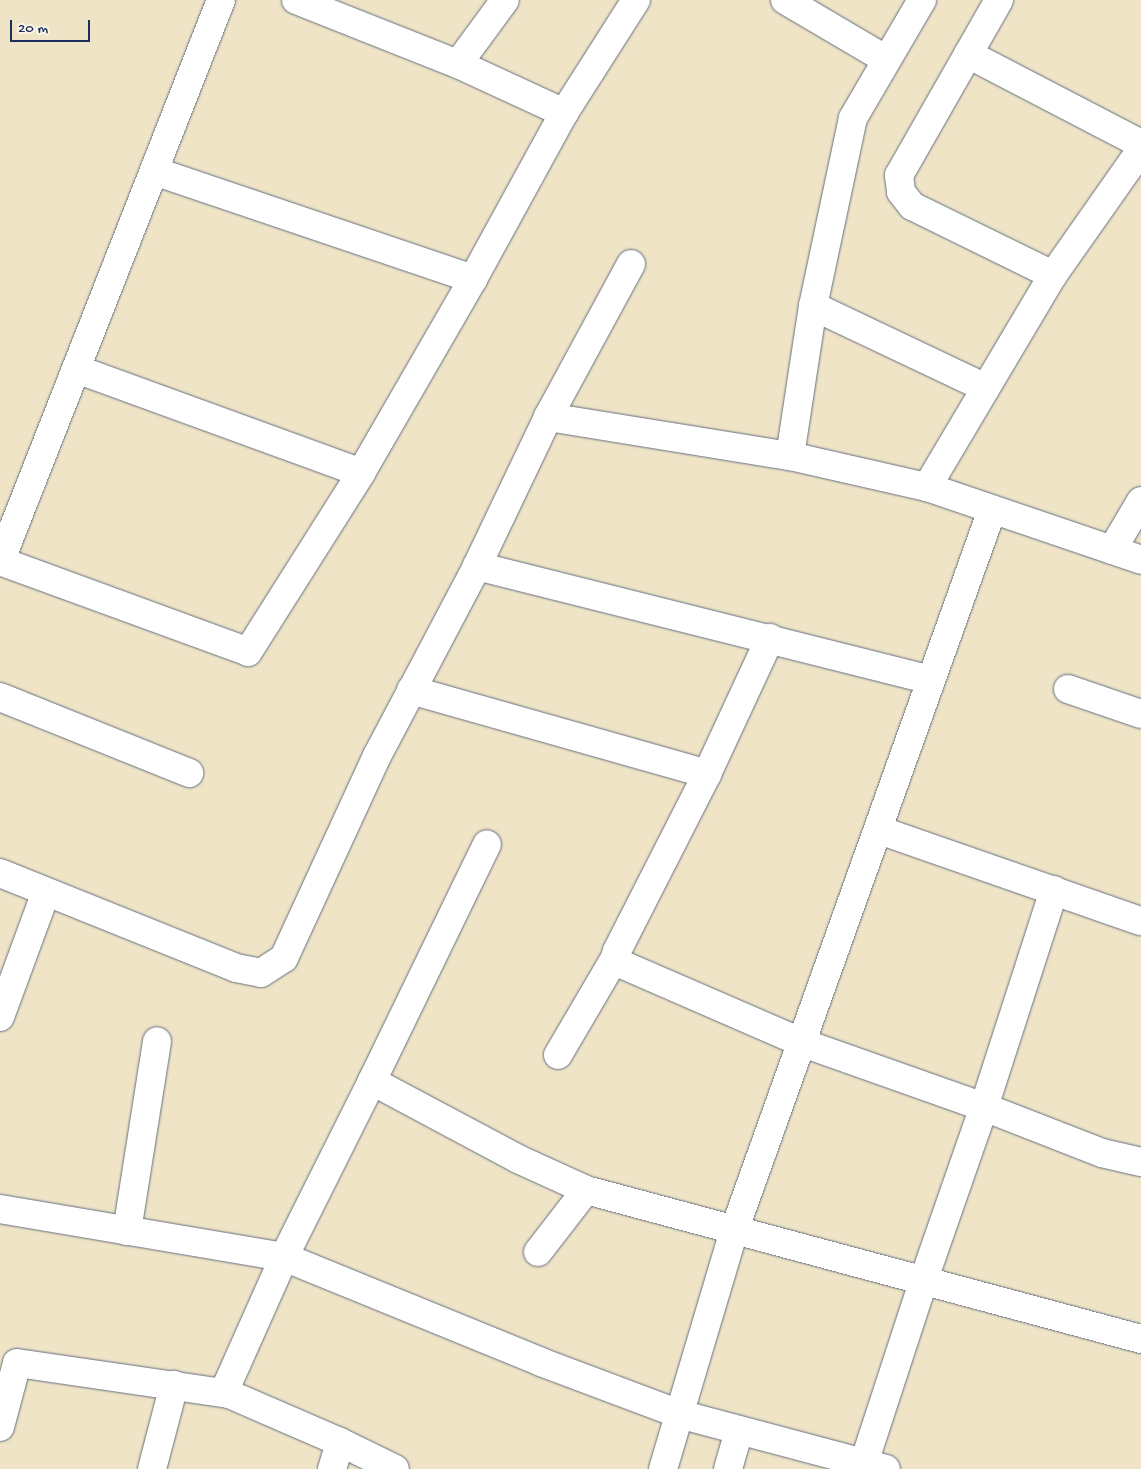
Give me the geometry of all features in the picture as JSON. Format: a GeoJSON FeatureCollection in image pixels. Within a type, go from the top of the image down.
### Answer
{"type":"FeatureCollection","features":[{"type":"Feature","properties":{"kind":"street"},"geometry":{"type":"LineString","coordinates":[[221,0],[0,562],[248,652],[360,472],[473,279],[564,113],[636,0]]}},
{"type":"Feature","properties":{"kind":"street"},"geometry":{"type":"LineString","coordinates":[[296,0],[458,64],[564,113]]}},
{"type":"Feature","properties":{"kind":"street"},"geometry":{"type":"LineString","coordinates":[[458,64],[505,0]]}},
{"type":"Feature","properties":{"kind":"street"},"geometry":{"type":"LineString","coordinates":[[785,0],[887,60]]}},
{"type":"Feature","properties":{"kind":"street"},"geometry":{"type":"LineString","coordinates":[[790,456],[813,306],[853,118],[922,0]]}},
{"type":"Feature","properties":{"kind":"street"},"geometry":{"type":"LineString","coordinates":[[999,0],[899,175],[900,192],[912,206],[1053,275]]}},
{"type":"Feature","properties":{"kind":"street"},"geometry":{"type":"LineString","coordinates":[[968,54],[1141,144]]}},
{"type":"Feature","properties":{"kind":"street"},"geometry":{"type":"LineString","coordinates":[[927,487],[1053,275],[1141,150]]}},
{"type":"Feature","properties":{"kind":"street"},"geometry":{"type":"LineString","coordinates":[[154,171],[473,279]]}},
{"type":"Feature","properties":{"kind":"street"},"geometry":{"type":"LineString","coordinates":[[0,873],[236,968],[261,973],[284,958],[377,756],[477,566],[548,417],[631,264]]}},
{"type":"Feature","properties":{"kind":"street"},"geometry":{"type":"LineString","coordinates":[[813,306],[986,388]]}},
{"type":"Feature","properties":{"kind":"street"},"geometry":{"type":"LineString","coordinates":[[76,369],[360,472]]}},
{"type":"Feature","properties":{"kind":"street"},"geometry":{"type":"LineString","coordinates":[[548,417],[790,456],[927,487],[1141,560]]}},
{"type":"Feature","properties":{"kind":"street"},"geometry":{"type":"LineString","coordinates":[[1112,550],[1141,501]]}},
{"type":"Feature","properties":{"kind":"street"},"geometry":{"type":"LineString","coordinates":[[663,1469],[734,1231],[803,1043],[992,510]]}},
{"type":"Feature","properties":{"kind":"street"},"geometry":{"type":"LineString","coordinates":[[477,566],[770,638],[931,680]]}},
{"type":"Feature","properties":{"kind":"street"},"geometry":{"type":"LineString","coordinates":[[558,1055],[615,958],[617,950],[707,774],[770,638]]}},
{"type":"Feature","properties":{"kind":"street"},"geometry":{"type":"LineString","coordinates":[[1068,689],[1141,714]]}},
{"type":"Feature","properties":{"kind":"street"},"geometry":{"type":"LineString","coordinates":[[411,690],[707,774]]}},
{"type":"Feature","properties":{"kind":"street"},"geometry":{"type":"LineString","coordinates":[[0,697],[189,773]]}},
{"type":"Feature","properties":{"kind":"street"},"geometry":{"type":"LineString","coordinates":[[879,830],[1141,921]]}},
{"type":"Feature","properties":{"kind":"street"},"geometry":{"type":"LineString","coordinates":[[229,1394],[228,1383],[284,1256],[372,1081],[487,844]]}},
{"type":"Feature","properties":{"kind":"street"},"geometry":{"type":"LineString","coordinates":[[0,1209],[284,1256],[541,1362],[679,1414],[870,1467],[924,1279],[984,1107],[1054,890]]}},
{"type":"Feature","properties":{"kind":"street"},"geometry":{"type":"LineString","coordinates":[[0,1017],[46,892]]}},
{"type":"Feature","properties":{"kind":"street"},"geometry":{"type":"LineString","coordinates":[[615,958],[621,964],[803,1043],[984,1107],[1102,1154],[1141,1162]]}},
{"type":"Feature","properties":{"kind":"street"},"geometry":{"type":"LineString","coordinates":[[127,1231],[157,1041]]}},
{"type":"Feature","properties":{"kind":"street"},"geometry":{"type":"LineString","coordinates":[[372,1081],[518,1159],[586,1190],[734,1231],[924,1279],[1141,1339]]}},
{"type":"Feature","properties":{"kind":"street"},"geometry":{"type":"LineString","coordinates":[[538,1252],[586,1190]]}},
{"type":"Feature","properties":{"kind":"street"},"geometry":{"type":"LineString","coordinates":[[0,1427],[17,1363],[229,1394],[340,1442],[395,1469]]}},
{"type":"Feature","properties":{"kind":"street"},"geometry":{"type":"LineString","coordinates":[[152,1469],[174,1385]]}},
{"type":"Feature","properties":{"kind":"street"},"geometry":{"type":"LineString","coordinates":[[728,1469],[739,1431]]}},
{"type":"Feature","properties":{"kind":"street"},"geometry":{"type":"LineString","coordinates":[[332,1469],[340,1442]]}}]}
